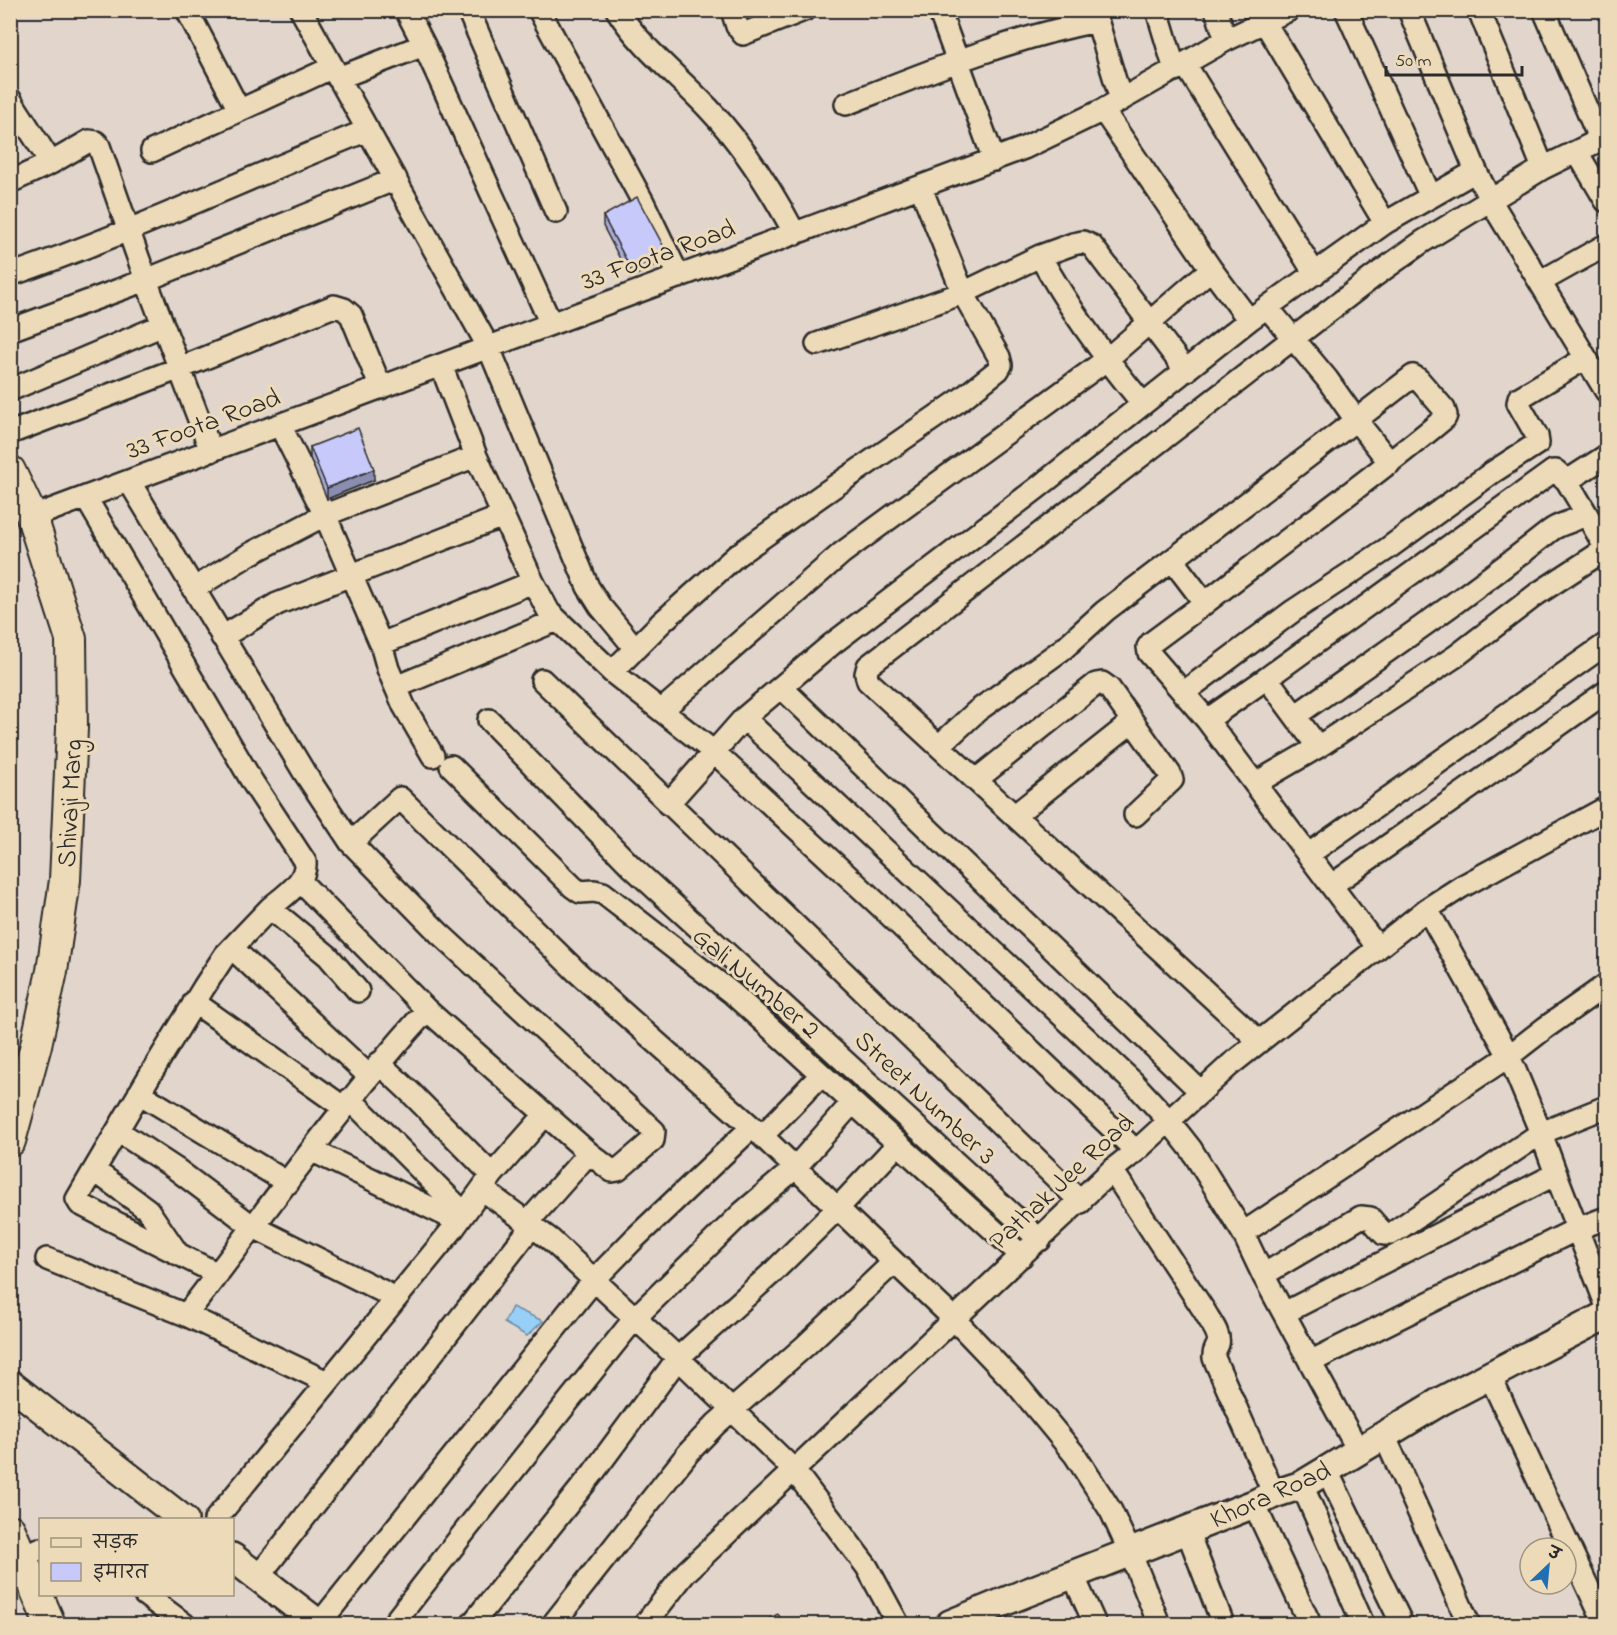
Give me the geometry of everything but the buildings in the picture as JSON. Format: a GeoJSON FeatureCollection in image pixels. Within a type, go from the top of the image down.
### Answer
{"type":"FeatureCollection","features":[{"type":"Feature","properties":{"kind":"main road","name":"Shivaji Marg"},"geometry":{"type":"LineString","coordinates":[[10,471],[32,517],[72,639],[72,728],[65,880],[52,971],[36,1045],[10,1141]]}},
{"type":"Feature","properties":{"kind":"main road"},"geometry":{"type":"LineString","coordinates":[[24,1545],[39,1591]]}},
{"type":"Feature","properties":{"kind":"main road"},"geometry":{"type":"LineString","coordinates":[[41,1596],[50,1624]]}},
{"type":"Feature","properties":{"kind":"street"},"geometry":{"type":"LineString","coordinates":[[187,10],[239,110]]}},
{"type":"Feature","properties":{"kind":"street"},"geometry":{"type":"LineString","coordinates":[[301,10],[489,348],[588,587],[600,606],[636,648]]}},
{"type":"Feature","properties":{"kind":"street"},"geometry":{"type":"LineString","coordinates":[[406,10],[551,324]]}},
{"type":"Feature","properties":{"kind":"street"},"geometry":{"type":"LineString","coordinates":[[468,10],[556,212]]}},
{"type":"Feature","properties":{"kind":"street"},"geometry":{"type":"LineString","coordinates":[[539,10],[643,202],[679,277]]}},
{"type":"Feature","properties":{"kind":"street"},"geometry":{"type":"LineString","coordinates":[[617,10],[641,42],[709,109],[736,140],[774,195],[795,234]]}},
{"type":"Feature","properties":{"kind":"street"},"geometry":{"type":"LineString","coordinates":[[732,10],[737,26],[743,34],[804,10]]}},
{"type":"Feature","properties":{"kind":"street"},"geometry":{"type":"LineString","coordinates":[[939,10],[994,160]]}},
{"type":"Feature","properties":{"kind":"street"},"geometry":{"type":"LineString","coordinates":[[1156,10],[1180,67],[1315,274]]}},
{"type":"Feature","properties":{"kind":"street"},"geometry":{"type":"LineString","coordinates":[[1216,10],[1226,40]]}},
{"type":"Feature","properties":{"kind":"street"},"geometry":{"type":"LineString","coordinates":[[1346,10],[1430,195]]}},
{"type":"Feature","properties":{"kind":"street"},"geometry":{"type":"LineString","coordinates":[[1183,693],[1293,611],[1387,549],[1493,472],[1538,443],[1537,436],[1518,403],[1519,398],[1599,372],[1490,200],[1409,10]]}},
{"type":"Feature","properties":{"kind":"street"},"geometry":{"type":"LineString","coordinates":[[1479,10],[1543,168]]}},
{"type":"Feature","properties":{"kind":"street"},"geometry":{"type":"LineString","coordinates":[[1259,1041],[868,681],[866,674],[868,666],[1373,277],[1422,242],[1543,168],[1603,139],[1544,10]]}},
{"type":"Feature","properties":{"kind":"street"},"geometry":{"type":"LineString","coordinates":[[1274,15],[1385,223]]}},
{"type":"Feature","properties":{"kind":"street","name":"33 Foota Road"},"geometry":{"type":"LineString","coordinates":[[32,517],[1024,148],[1112,105],[1274,15]]}},
{"type":"Feature","properties":{"kind":"street"},"geometry":{"type":"LineString","coordinates":[[846,104],[958,61],[1095,16],[1112,105],[1211,269],[1249,320]]}},
{"type":"Feature","properties":{"kind":"street"},"geometry":{"type":"LineString","coordinates":[[152,151],[239,110],[334,73],[424,45]]}},
{"type":"Feature","properties":{"kind":"street"},"geometry":{"type":"LineString","coordinates":[[10,99],[51,163]]}},
{"type":"Feature","properties":{"kind":"street"},"geometry":{"type":"LineString","coordinates":[[10,275],[129,230],[368,130]]}},
{"type":"Feature","properties":{"kind":"street"},"geometry":{"type":"LineString","coordinates":[[10,183],[89,141],[96,142],[211,451]]}},
{"type":"Feature","properties":{"kind":"street"},"geometry":{"type":"LineString","coordinates":[[1577,152],[1606,201]]}},
{"type":"Feature","properties":{"kind":"street"},"geometry":{"type":"LineString","coordinates":[[668,804],[744,718],[832,644],[1036,489],[1249,320],[1385,223],[1430,195],[1476,171]]}},
{"type":"Feature","properties":{"kind":"street"},"geometry":{"type":"LineString","coordinates":[[10,330],[146,280],[396,179]]}},
{"type":"Feature","properties":{"kind":"street"},"geometry":{"type":"LineString","coordinates":[[612,672],[736,556],[960,400],[998,370],[1001,365],[999,357],[963,293],[921,188]]}},
{"type":"Feature","properties":{"kind":"street"},"geometry":{"type":"LineString","coordinates":[[818,344],[963,293],[1040,256],[1083,242],[1092,246],[1185,371]]}},
{"type":"Feature","properties":{"kind":"street"},"geometry":{"type":"LineString","coordinates":[[1540,282],[1606,245]]}},
{"type":"Feature","properties":{"kind":"street"},"geometry":{"type":"LineString","coordinates":[[1040,256],[1060,292],[1106,360],[1143,404]]}},
{"type":"Feature","properties":{"kind":"street"},"geometry":{"type":"LineString","coordinates":[[662,710],[842,553],[1106,360],[1211,269]]}},
{"type":"Feature","properties":{"kind":"street"},"geometry":{"type":"LineString","coordinates":[[10,433],[334,306],[344,309],[351,315],[381,388]]}},
{"type":"Feature","properties":{"kind":"street"},"geometry":{"type":"LineString","coordinates":[[1267,307],[1327,378],[1390,464]]}},
{"type":"Feature","properties":{"kind":"street"},"geometry":{"type":"LineString","coordinates":[[10,390],[163,325]]}},
{"type":"Feature","properties":{"kind":"street"},"geometry":{"type":"LineString","coordinates":[[441,365],[476,456],[543,604],[557,620],[612,672],[714,752],[878,904],[1136,1151]]}},
{"type":"Feature","properties":{"kind":"street"},"geometry":{"type":"LineString","coordinates":[[939,746],[977,711],[1063,649],[1105,611],[1413,376],[1444,410],[1445,418],[1390,464],[1148,647],[1153,660],[1207,720],[1378,948]]}},
{"type":"Feature","properties":{"kind":"street","name":"Gali Number 2"},"geometry":{"type":"LineString","coordinates":[[280,425],[325,515],[381,644],[388,669],[414,725],[442,761],[573,887],[580,892],[603,893],[733,994],[1022,1256]]}},
{"type":"Feature","properties":{"kind":"street"},"geometry":{"type":"LineString","coordinates":[[193,589],[250,554],[325,515],[476,456]]}},
{"type":"Feature","properties":{"kind":"street"},"geometry":{"type":"LineString","coordinates":[[1567,481],[1606,456]]}},
{"type":"Feature","properties":{"kind":"street"},"geometry":{"type":"LineString","coordinates":[[1207,720],[1553,471],[1567,481],[1606,549],[1537,594],[1456,656],[1318,747],[1256,783]]}},
{"type":"Feature","properties":{"kind":"street"},"geometry":{"type":"LineString","coordinates":[[129,481],[304,772],[351,843],[439,933],[654,1131],[654,1140],[618,1170],[612,1171],[427,1010],[300,881]]}},
{"type":"Feature","properties":{"kind":"street"},"geometry":{"type":"LineString","coordinates":[[86,498],[253,783],[305,862],[300,881],[270,908],[225,956],[194,1002],[77,1199],[81,1204],[218,1274]]}},
{"type":"Feature","properties":{"kind":"street"},"geometry":{"type":"LineString","coordinates":[[1295,716],[1557,526],[1577,520],[1586,513]]}},
{"type":"Feature","properties":{"kind":"street"},"geometry":{"type":"LineString","coordinates":[[222,637],[276,604],[503,516]]}},
{"type":"Feature","properties":{"kind":"street"},"geometry":{"type":"LineString","coordinates":[[1173,561],[1205,603]]}},
{"type":"Feature","properties":{"kind":"street"},"geometry":{"type":"LineString","coordinates":[[381,644],[533,582]]}},
{"type":"Feature","properties":{"kind":"street"},"geometry":{"type":"LineString","coordinates":[[396,687],[557,620]]}},
{"type":"Feature","properties":{"kind":"street"},"geometry":{"type":"LineString","coordinates":[[1309,854],[1606,644]]}},
{"type":"Feature","properties":{"kind":"street"},"geometry":{"type":"LineString","coordinates":[[1267,678],[1318,747]]}},
{"type":"Feature","properties":{"kind":"street"},"geometry":{"type":"LineString","coordinates":[[542,680],[1081,1202]]}},
{"type":"Feature","properties":{"kind":"street"},"geometry":{"type":"LineString","coordinates":[[976,780],[1096,684],[1102,683],[1109,688],[1172,780],[1135,815]]}},
{"type":"Feature","properties":{"kind":"street"},"geometry":{"type":"LineString","coordinates":[[781,687],[1201,1092]]}},
{"type":"Feature","properties":{"kind":"street"},"geometry":{"type":"LineString","coordinates":[[1332,885],[1606,692]]}},
{"type":"Feature","properties":{"kind":"street"},"geometry":{"type":"LineString","coordinates":[[744,718],[1134,1083],[1169,1121],[1191,1149],[1243,1233],[1263,1275],[1358,1450]]}},
{"type":"Feature","properties":{"kind":"street","name":"Street Number 3"},"geometry":{"type":"LineString","coordinates":[[489,720],[632,867],[1040,1240]]}},
{"type":"Feature","properties":{"kind":"street"},"geometry":{"type":"LineString","coordinates":[[1015,815],[1132,722]]}},
{"type":"Feature","properties":{"kind":"street"},"geometry":{"type":"LineString","coordinates":[[351,843],[400,798],[577,972],[757,1132],[954,1319],[1018,1386],[1075,1455],[1111,1511],[1159,1624]]}},
{"type":"Feature","properties":{"kind":"street","name":"Pathak Jee Road"},"geometry":{"type":"LineString","coordinates":[[645,1624],[686,1572],[794,1469],[1081,1202],[1112,1170],[1259,1041],[1427,909],[1461,887],[1606,808]]}},
{"type":"Feature","properties":{"kind":"street"},"geometry":{"type":"LineString","coordinates":[[270,908],[328,956],[358,991]]}},
{"type":"Feature","properties":{"kind":"street"},"geometry":{"type":"LineString","coordinates":[[1427,909],[1509,1056],[1541,1132],[1577,1229],[1605,1317]]}},
{"type":"Feature","properties":{"kind":"street"},"geometry":{"type":"LineString","coordinates":[[232,948],[374,1070],[410,1092],[487,1182],[530,1224],[551,1240],[636,1318],[794,1469],[867,1568],[898,1624]]}},
{"type":"Feature","properties":{"kind":"street"},"geometry":{"type":"LineString","coordinates":[[1243,1233],[1509,1056],[1606,985]]}},
{"type":"Feature","properties":{"kind":"street"},"geometry":{"type":"LineString","coordinates":[[194,1002],[346,1103],[461,1217]]}},
{"type":"Feature","properties":{"kind":"street"},"geometry":{"type":"LineString","coordinates":[[186,1315],[252,1226],[313,1151],[346,1103],[427,1010]]}},
{"type":"Feature","properties":{"kind":"street"},"geometry":{"type":"LineString","coordinates":[[234,1559],[319,1624],[594,1280],[634,1239],[821,1075]]}},
{"type":"Feature","properties":{"kind":"street"},"geometry":{"type":"LineString","coordinates":[[139,1093],[288,1183]]}},
{"type":"Feature","properties":{"kind":"street"},"geometry":{"type":"LineString","coordinates":[[393,1624],[468,1526],[636,1318],[742,1213],[795,1168],[852,1103]]}},
{"type":"Feature","properties":{"kind":"street"},"geometry":{"type":"LineString","coordinates":[[1263,1275],[1361,1217],[1370,1218],[1383,1234],[1391,1234],[1541,1132],[1606,1107]]}},
{"type":"Feature","properties":{"kind":"street"},"geometry":{"type":"LineString","coordinates":[[217,1518],[396,1298],[487,1182],[545,1115]]}},
{"type":"Feature","properties":{"kind":"street"},"geometry":{"type":"LineString","coordinates":[[118,1131],[176,1169],[252,1226],[396,1298]]}},
{"type":"Feature","properties":{"kind":"street"},"geometry":{"type":"LineString","coordinates":[[472,1624],[593,1473],[678,1358],[837,1209],[898,1144]]}},
{"type":"Feature","properties":{"kind":"street"},"geometry":{"type":"LineString","coordinates":[[313,1151],[461,1217]]}},
{"type":"Feature","properties":{"kind":"street"},"geometry":{"type":"LineString","coordinates":[[258,1577],[530,1224],[589,1153]]}},
{"type":"Feature","properties":{"kind":"street"},"geometry":{"type":"LineString","coordinates":[[94,1170],[148,1210],[179,1254]]}},
{"type":"Feature","properties":{"kind":"street"},"geometry":{"type":"LineString","coordinates":[[1112,1170],[1205,1312],[1218,1336],[1214,1358],[1310,1624]]}},
{"type":"Feature","properties":{"kind":"street"},"geometry":{"type":"LineString","coordinates":[[1284,1313],[1556,1174]]}},
{"type":"Feature","properties":{"kind":"street"},"geometry":{"type":"LineString","coordinates":[[1310,1362],[1577,1229],[1606,1218]]}},
{"type":"Feature","properties":{"kind":"street"},"geometry":{"type":"LineString","coordinates":[[47,1258],[186,1315],[327,1382]]}},
{"type":"Feature","properties":{"kind":"street"},"geometry":{"type":"LineString","coordinates":[[553,1624],[689,1452],[894,1262]]}},
{"type":"Feature","properties":{"kind":"street","name":"Khora Road"},"geometry":{"type":"LineString","coordinates":[[950,1624],[1302,1485],[1441,1401],[1605,1317]]}},
{"type":"Feature","properties":{"kind":"street"},"geometry":{"type":"LineString","coordinates":[[1490,1376],[1605,1622]]}},
{"type":"Feature","properties":{"kind":"street"},"geometry":{"type":"LineString","coordinates":[[10,1384],[181,1518]]}},
{"type":"Feature","properties":{"kind":"street"},"geometry":{"type":"LineString","coordinates":[[1384,1435],[1469,1624]]}},
{"type":"Feature","properties":{"kind":"street"},"geometry":{"type":"LineString","coordinates":[[1328,1471],[1402,1624]]}},
{"type":"Feature","properties":{"kind":"street"},"geometry":{"type":"LineString","coordinates":[[1302,1485],[1363,1624]]}},
{"type":"Feature","properties":{"kind":"street"},"geometry":{"type":"LineString","coordinates":[[1187,1530],[1223,1624]]}},
{"type":"Feature","properties":{"kind":"street"},"geometry":{"type":"LineString","coordinates":[[1073,1575],[1095,1624]]}},
{"type":"Feature","properties":{"kind":"street"},"geometry":{"type":"LineString","coordinates":[[147,1596],[184,1624]]}},
{"type":"Feature","properties":{"kind":"water"},"geometry":{"type":"Polygon","coordinates":[[[512,1307],[543,1321],[527,1336],[504,1323],[512,1307]]]}}]}
